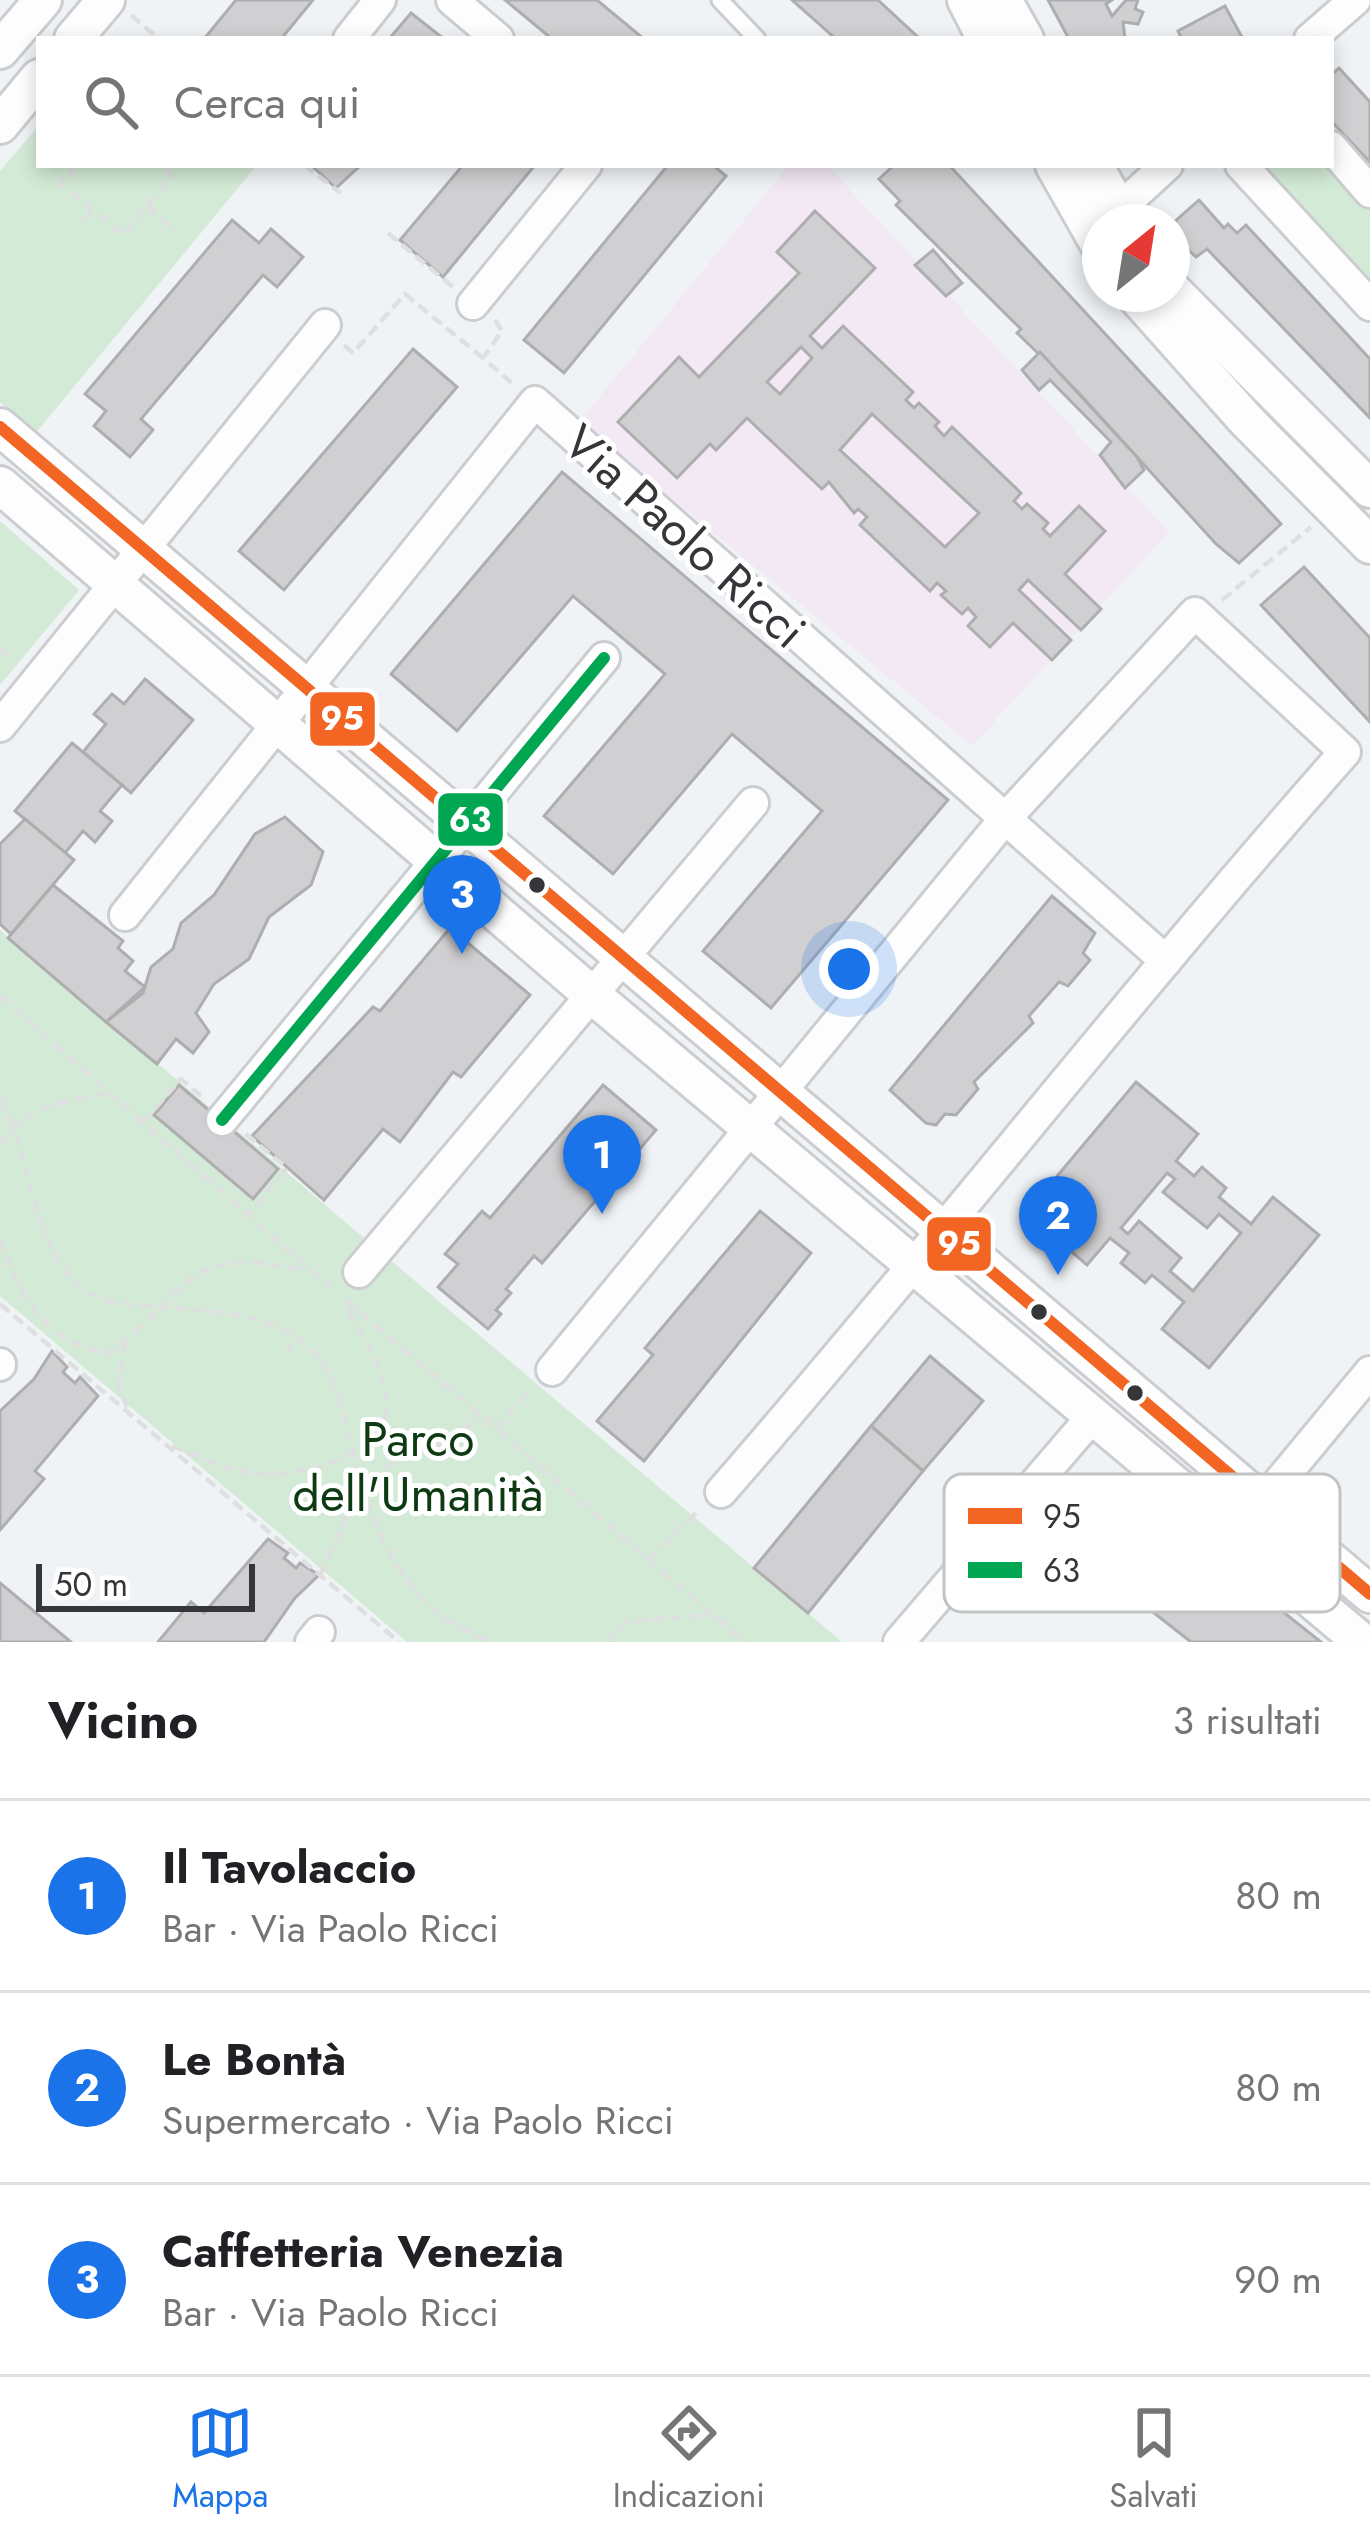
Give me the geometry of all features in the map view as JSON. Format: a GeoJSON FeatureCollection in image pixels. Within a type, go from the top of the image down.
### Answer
{"type":"FeatureCollection","features":[{"type":"Feature","properties":{"kind":"street"},"geometry":{"type":"LineString","coordinates":[[0,50],[43,0]]}},
{"type":"Feature","properties":{"kind":"street"},"geometry":{"type":"LineString","coordinates":[[352,36],[380,0]]}},
{"type":"Feature","properties":{"kind":"street"},"geometry":{"type":"LineString","coordinates":[[452,0],[494,36]]}},
{"type":"Feature","properties":{"kind":"street"},"geometry":{"type":"LineString","coordinates":[[966,0],[983,36]]}},
{"type":"Feature","properties":{"kind":"street"},"geometry":{"type":"LineString","coordinates":[[1004,0],[1023,36]]}},
{"type":"Feature","properties":{"kind":"street"},"geometry":{"type":"LineString","coordinates":[[1313,36],[1354,0]]}},
{"type":"Feature","properties":{"kind":"street"},"geometry":{"type":"LineString","coordinates":[[77,36],[117,6]]}},
{"type":"Feature","properties":{"kind":"street"},"geometry":{"type":"LineString","coordinates":[[0,125],[36,82]]}},
{"type":"Feature","properties":{"kind":"street"},"geometry":{"type":"LineString","coordinates":[[1334,151],[1370,192]]}},
{"type":"Feature","properties":{"kind":"street"},"geometry":{"type":"LineString","coordinates":[[473,304],[584,168]]}},
{"type":"Feature","properties":{"kind":"street"},"geometry":{"type":"LineString","coordinates":[[1056,168],[1082,214]]}},
{"type":"Feature","properties":{"kind":"street"},"geometry":{"type":"LineString","coordinates":[[1096,168],[1115,204]]}},
{"type":"Feature","properties":{"kind":"street"},"geometry":{"type":"LineString","coordinates":[[1133,204],[1164,168]]}},
{"type":"Feature","properties":{"kind":"street"},"geometry":{"type":"LineString","coordinates":[[1244,168],[1370,304]]}},
{"type":"Feature","properties":{"kind":"street"},"geometry":{"type":"LineString","coordinates":[[1190,308],[1370,489]]}},
{"type":"Feature","properties":{"kind":"street"},"geometry":{"type":"LineString","coordinates":[[1151,312],[1370,545]]}},
{"type":"Feature","properties":{"kind":"street"},"geometry":{"type":"LineString","coordinates":[[0,726],[324,326]]}},
{"type":"Feature","properties":{"kind":"street","name":"Via Paolo Ricci"},"geometry":{"type":"LineString","coordinates":[[125,915],[535,402],[1166,961]]}},
{"type":"Feature","properties":{"kind":"street"},"geometry":{"type":"LineString","coordinates":[[0,427],[1226,1474]]}},
{"type":"Feature","properties":{"kind":"street"},"geometry":{"type":"LineString","coordinates":[[0,484],[592,995],[1161,1474]]}},
{"type":"Feature","properties":{"kind":"street"},"geometry":{"type":"LineString","coordinates":[[552,1370],[1003,820],[1195,613],[1345,752],[1166,961],[916,1268],[721,1492]]}},
{"type":"Feature","properties":{"kind":"street"},"geometry":{"type":"LineString","coordinates":[[222,1120],[604,658]]}},
{"type":"Feature","properties":{"kind":"street"},"geometry":{"type":"LineString","coordinates":[[352,1286],[753,803]]}},
{"type":"Feature","properties":{"kind":"street"},"geometry":{"type":"LineString","coordinates":[[1286,1474],[1370,1372]]}},
{"type":"Feature","properties":{"kind":"street"},"geometry":{"type":"LineString","coordinates":[[1043,1474],[1092,1417]]}},
{"type":"Feature","properties":{"kind":"street"},"geometry":{"type":"LineString","coordinates":[[1340,1569],[1370,1594]]}},
{"type":"Feature","properties":{"kind":"street"},"geometry":{"type":"LineString","coordinates":[[899,1642],[944,1590]]}},
{"type":"Feature","properties":{"kind":"street"},"geometry":{"type":"LineString","coordinates":[[1327,1612],[1363,1642]]}},
{"type":"Feature","properties":{"kind":"lane"},"geometry":{"type":"LineString","coordinates":[[720,0],[754,36]]}},
{"type":"Feature","properties":{"kind":"path"},"geometry":{"type":"LineString","coordinates":[[117,6],[155,36]]}},
{"type":"Feature","properties":{"kind":"path"},"geometry":{"type":"LineString","coordinates":[[75,168],[62,184],[123,235],[172,176],[163,168]]}},
{"type":"Feature","properties":{"kind":"path"},"geometry":{"type":"LineString","coordinates":[[308,168],[341,193]]}},
{"type":"Feature","properties":{"kind":"path"},"geometry":{"type":"LineString","coordinates":[[147,206],[179,234]]}},
{"type":"Feature","properties":{"kind":"path"},"geometry":{"type":"LineString","coordinates":[[83,221],[93,210]]}},
{"type":"Feature","properties":{"kind":"path"},"geometry":{"type":"LineString","coordinates":[[388,233],[502,331],[483,358]]}},
{"type":"Feature","properties":{"kind":"path"},"geometry":{"type":"LineString","coordinates":[[324,326],[353,353],[405,294],[535,402]]}},
{"type":"Feature","properties":{"kind":"path"},"geometry":{"type":"LineString","coordinates":[[1195,613],[1225,598],[1333,508]]}},
{"type":"Feature","properties":{"kind":"path"},"geometry":{"type":"LineString","coordinates":[[0,996],[311,1271]]}},
{"type":"Feature","properties":{"kind":"path"},"geometry":{"type":"LineString","coordinates":[[0,1145],[14,1124],[51,1103],[107,1094]]}},
{"type":"Feature","properties":{"kind":"path"},"geometry":{"type":"LineString","coordinates":[[0,1099],[14,1124],[34,1204],[78,1288],[112,1304],[165,1304],[268,1321],[315,1352],[338,1390],[377,1538],[410,1588],[472,1635],[492,1642]]}},
{"type":"Feature","properties":{"kind":"path"},"geometry":{"type":"LineString","coordinates":[[0,1240],[40,1322],[74,1347],[108,1353],[202,1268],[246,1258],[311,1271],[352,1286],[482,1417],[745,1642]]}},
{"type":"Feature","properties":{"kind":"path"},"geometry":{"type":"LineString","coordinates":[[71,1277],[80,1271]]}},
{"type":"Feature","properties":{"kind":"path"},"geometry":{"type":"LineString","coordinates":[[166,1444],[250,1473],[311,1467],[353,1453],[382,1427],[386,1390],[352,1286]]}},
{"type":"Feature","properties":{"kind":"path"},"geometry":{"type":"LineString","coordinates":[[0,1304],[399,1642]]}},
{"type":"Feature","properties":{"kind":"path"},"geometry":{"type":"LineString","coordinates":[[286,1353],[295,1340]]}},
{"type":"Feature","properties":{"kind":"path"},"geometry":{"type":"LineString","coordinates":[[125,1341],[119,1385],[129,1413]]}},
{"type":"Feature","properties":{"kind":"path"},"geometry":{"type":"LineString","coordinates":[[496,1429],[552,1370]]}},
{"type":"Feature","properties":{"kind":"path"},"geometry":{"type":"LineString","coordinates":[[320,1575],[361,1484],[405,1455],[444,1443],[482,1417]]}},
{"type":"Feature","properties":{"kind":"path"},"geometry":{"type":"LineString","coordinates":[[648,1559],[721,1492]]}},
{"type":"Feature","properties":{"kind":"path"},"geometry":{"type":"LineString","coordinates":[[608,1642],[628,1621],[713,1615]]}},
{"type":"Feature","properties":{"kind":"path"},"geometry":{"type":"LineString","coordinates":[[472,1635],[478,1627]]}},
{"type":"Feature","properties":{"kind":"shaded area"},"geometry":{"type":"Polygon","coordinates":[[[787,168],[830,168],[1169,532],[972,746],[579,422],[787,168]]]}},
{"type":"Feature","properties":{"kind":"green space"},"geometry":{"type":"Polygon","coordinates":[[[36,129],[36,168],[255,168],[35,434],[0,402],[0,171],[36,129]]]}},
{"type":"Feature","properties":{"kind":"green space"},"geometry":{"type":"Polygon","coordinates":[[[1259,168],[1334,168],[1370,206],[1370,289],[1259,168]]]}},
{"type":"Feature","properties":{"kind":"green space"},"geometry":{"type":"Polygon","coordinates":[[[0,521],[79,590],[0,685],[0,521]]]}},
{"type":"Feature","properties":{"kind":"green space","name":"Parco dell'Umanità"},"geometry":{"type":"Polygon","coordinates":[[[0,930],[842,1642],[407,1642],[0,1296],[0,930]]]}},
{"type":"Feature","properties":{"kind":"building"},"geometry":{"type":"Polygon","coordinates":[[[236,0],[313,0],[283,36],[206,36],[236,0]]]}},
{"type":"Feature","properties":{"kind":"building"},"geometry":{"type":"Polygon","coordinates":[[[505,0],[597,0],[640,36],[548,36],[505,0]]]}},
{"type":"Feature","properties":{"kind":"building"},"geometry":{"type":"Polygon","coordinates":[[[792,0],[878,0],[917,36],[833,36],[792,0]]]}},
{"type":"Feature","properties":{"kind":"building"},"geometry":{"type":"Polygon","coordinates":[[[1048,0],[1112,0],[1106,4],[1112,16],[1126,0],[1138,0],[1135,9],[1143,12],[1138,24],[1123,22],[1125,36],[1067,36],[1048,0]]]}},
{"type":"Feature","properties":{"kind":"building"},"geometry":{"type":"Polygon","coordinates":[[[1225,6],[1241,36],[1180,36],[1178,31],[1225,6]]]}},
{"type":"Feature","properties":{"kind":"building"},"geometry":{"type":"Polygon","coordinates":[[[411,13],[440,36],[392,36],[411,13]]]}},
{"type":"Feature","properties":{"kind":"building"},"geometry":{"type":"Polygon","coordinates":[[[1339,68],[1370,102],[1370,162],[1334,124],[1334,72],[1339,68]]]}},
{"type":"Feature","properties":{"kind":"building"},"geometry":{"type":"Polygon","coordinates":[[[314,168],[358,168],[336,188],[314,168]]]}},
{"type":"Feature","properties":{"kind":"building"},"geometry":{"type":"Polygon","coordinates":[[[460,168],[533,168],[443,277],[400,240],[460,168]]]}},
{"type":"Feature","properties":{"kind":"building"},"geometry":{"type":"Polygon","coordinates":[[[666,168],[717,168],[726,176],[564,373],[524,340],[666,168]]]}},
{"type":"Feature","properties":{"kind":"building"},"geometry":{"type":"Polygon","coordinates":[[[891,168],[952,168],[1281,524],[1239,563],[1216,544],[1078,392],[1017,333],[1021,329],[896,205],[900,201],[879,179],[891,168]]]}},
{"type":"Feature","properties":{"kind":"building"},"geometry":{"type":"Polygon","coordinates":[[[1199,200],[1224,228],[1228,224],[1237,233],[1246,225],[1370,359],[1370,418],[1207,249],[1196,257],[1190,251],[1190,208],[1199,200]]]}},
{"type":"Feature","properties":{"kind":"building"},"geometry":{"type":"Polygon","coordinates":[[[815,211],[875,268],[810,336],[822,348],[843,326],[913,392],[906,400],[914,408],[919,403],[939,422],[935,426],[944,436],[952,427],[1021,493],[1014,501],[1022,509],[1027,504],[1048,523],[1043,529],[1050,536],[1079,506],[1105,531],[1065,574],[1101,609],[1081,630],[1028,580],[1019,590],[1071,640],[1052,660],[1013,623],[990,647],[968,626],[976,617],[968,608],[962,614],[941,595],[946,591],[937,583],[930,591],[860,525],[867,517],[858,509],[854,513],[829,482],[822,489],[747,418],[716,450],[710,444],[677,478],[618,422],[679,357],[699,377],[799,273],[777,252],[815,211]],[[801,347],[767,382],[780,394],[812,358],[801,347]],[[872,414],[840,450],[945,547],[979,513],[872,414]]]}},
{"type":"Feature","properties":{"kind":"building"},"geometry":{"type":"Polygon","coordinates":[[[232,220],[259,243],[271,229],[303,257],[277,287],[263,275],[141,419],[153,430],[130,457],[94,426],[106,411],[85,394],[232,220]]]}},
{"type":"Feature","properties":{"kind":"building"},"geometry":{"type":"Polygon","coordinates":[[[933,250],[962,283],[946,296],[915,265],[933,250]]]}},
{"type":"Feature","properties":{"kind":"building"},"geometry":{"type":"Polygon","coordinates":[[[413,349],[457,387],[284,590],[239,551],[413,349]]]}},
{"type":"Feature","properties":{"kind":"building"},"geometry":{"type":"Polygon","coordinates":[[[1040,352],[1137,457],[1144,470],[1125,488],[1100,455],[1111,442],[1050,380],[1039,390],[1022,370],[1040,352]]]}},
{"type":"Feature","properties":{"kind":"building"},"geometry":{"type":"Polygon","coordinates":[[[562,472],[948,800],[771,1008],[703,951],[822,811],[732,734],[613,874],[544,816],[665,674],[573,596],[457,731],[391,674],[562,472]]]}},
{"type":"Feature","properties":{"kind":"building"},"geometry":{"type":"Polygon","coordinates":[[[1304,567],[1370,638],[1370,722],[1261,605],[1304,567]]]}},
{"type":"Feature","properties":{"kind":"building"},"geometry":{"type":"Polygon","coordinates":[[[145,679],[193,720],[131,793],[83,752],[106,724],[94,714],[112,694],[124,704],[145,679]]]}},
{"type":"Feature","properties":{"kind":"building"},"geometry":{"type":"Polygon","coordinates":[[[72,743],[122,785],[100,811],[112,821],[95,842],[83,831],[65,853],[15,811],[72,743]]]}},
{"type":"Feature","properties":{"kind":"building"},"geometry":{"type":"Polygon","coordinates":[[[285,817],[323,852],[311,885],[269,917],[249,959],[214,984],[196,1013],[209,1032],[193,1053],[176,1039],[157,1064],[106,1022],[143,993],[151,967],[173,949],[181,923],[214,895],[255,834],[285,817]]]}},
{"type":"Feature","properties":{"kind":"building"},"geometry":{"type":"Polygon","coordinates":[[[25,819],[74,860],[11,934],[0,924],[0,844],[25,819]]]}},
{"type":"Feature","properties":{"kind":"building"},"geometry":{"type":"Polygon","coordinates":[[[53,885],[123,941],[118,948],[133,961],[125,971],[145,987],[106,1022],[8,938],[53,885]]]}},
{"type":"Feature","properties":{"kind":"building"},"geometry":{"type":"Polygon","coordinates":[[[1052,896],[1095,933],[1083,953],[1090,960],[1068,986],[1059,982],[1029,1016],[1033,1023],[974,1082],[978,1089],[956,1115],[945,1114],[936,1125],[926,1123],[890,1090],[1052,896]]]}},
{"type":"Feature","properties":{"kind":"building"},"geometry":{"type":"Polygon","coordinates":[[[450,928],[530,995],[461,1077],[453,1072],[400,1142],[383,1129],[324,1200],[252,1136],[373,1007],[380,1011],[450,928]]]}},
{"type":"Feature","properties":{"kind":"building"},"geometry":{"type":"Polygon","coordinates":[[[1136,1082],[1198,1134],[1176,1161],[1194,1176],[1202,1167],[1226,1188],[1219,1197],[1251,1224],[1273,1197],[1319,1235],[1209,1368],[1162,1329],[1184,1302],[1152,1275],[1145,1283],[1121,1263],[1129,1253],[1110,1238],[1087,1265],[1026,1213],[1136,1082]],[[1167,1173],[1121,1228],[1128,1234],[1139,1221],[1181,1258],[1170,1271],[1193,1291],[1241,1233],[1219,1214],[1207,1228],[1163,1192],[1175,1179],[1167,1173]]]}},
{"type":"Feature","properties":{"kind":"building"},"geometry":{"type":"Polygon","coordinates":[[[179,1085],[278,1169],[253,1199],[154,1115],[179,1085]]]}},
{"type":"Feature","properties":{"kind":"building"},"geometry":{"type":"Polygon","coordinates":[[[603,1085],[656,1130],[542,1263],[534,1256],[506,1289],[511,1293],[488,1329],[438,1287],[458,1264],[445,1254],[482,1211],[490,1218],[603,1085]]]}},
{"type":"Feature","properties":{"kind":"building"},"geometry":{"type":"Polygon","coordinates":[[[760,1211],[811,1253],[644,1461],[597,1421],[653,1355],[645,1348],[760,1211]]]}},
{"type":"Feature","properties":{"kind":"building"},"geometry":{"type":"Polygon","coordinates":[[[52,1351],[67,1367],[63,1372],[75,1383],[80,1377],[98,1396],[35,1471],[44,1479],[0,1530],[0,1411],[34,1379],[52,1351]]]}},
{"type":"Feature","properties":{"kind":"building"},"geometry":{"type":"Polygon","coordinates":[[[930,1356],[983,1401],[923,1471],[871,1426],[930,1356]]]}},
{"type":"Feature","properties":{"kind":"building"},"geometry":{"type":"Polygon","coordinates":[[[871,1426],[923,1471],[808,1613],[754,1568],[871,1426]]]}},
{"type":"Feature","properties":{"kind":"building"},"geometry":{"type":"Polygon","coordinates":[[[268,1539],[288,1553],[284,1558],[296,1568],[300,1563],[319,1575],[295,1598],[264,1642],[158,1642],[191,1602],[204,1613],[268,1539]]]}},
{"type":"Feature","properties":{"kind":"building"},"geometry":{"type":"Polygon","coordinates":[[[0,1583],[71,1642],[0,1642],[0,1583]]]}},
{"type":"Feature","properties":{"kind":"building"},"geometry":{"type":"Polygon","coordinates":[[[1153,1612],[1283,1612],[1321,1642],[1191,1642],[1153,1612]]]}},
{"type":"Feature","properties":{"kind":"transit line","name":"95"},"geometry":{"type":"LineString","coordinates":[[0,427],[1229,1474]]}},
{"type":"Feature","properties":{"kind":"transit line","name":"63"},"geometry":{"type":"LineString","coordinates":[[222,1120],[604,658]]}},
{"type":"Feature","properties":{"kind":"transit line","name":"95"},"geometry":{"type":"LineString","coordinates":[[1340,1568],[1370,1594]]}},
{"type":"Feature","properties":{"kind":"place","name":"Caffetteria Venezia"},"geometry":{"type":"Point","coordinates":[462,954]}},
{"type":"Feature","properties":{"kind":"place","name":"Il Tavolaccio"},"geometry":{"type":"Point","coordinates":[602,1214]}},
{"type":"Feature","properties":{"kind":"place","name":"Le Bontà"},"geometry":{"type":"Point","coordinates":[1058,1275]}}]}
